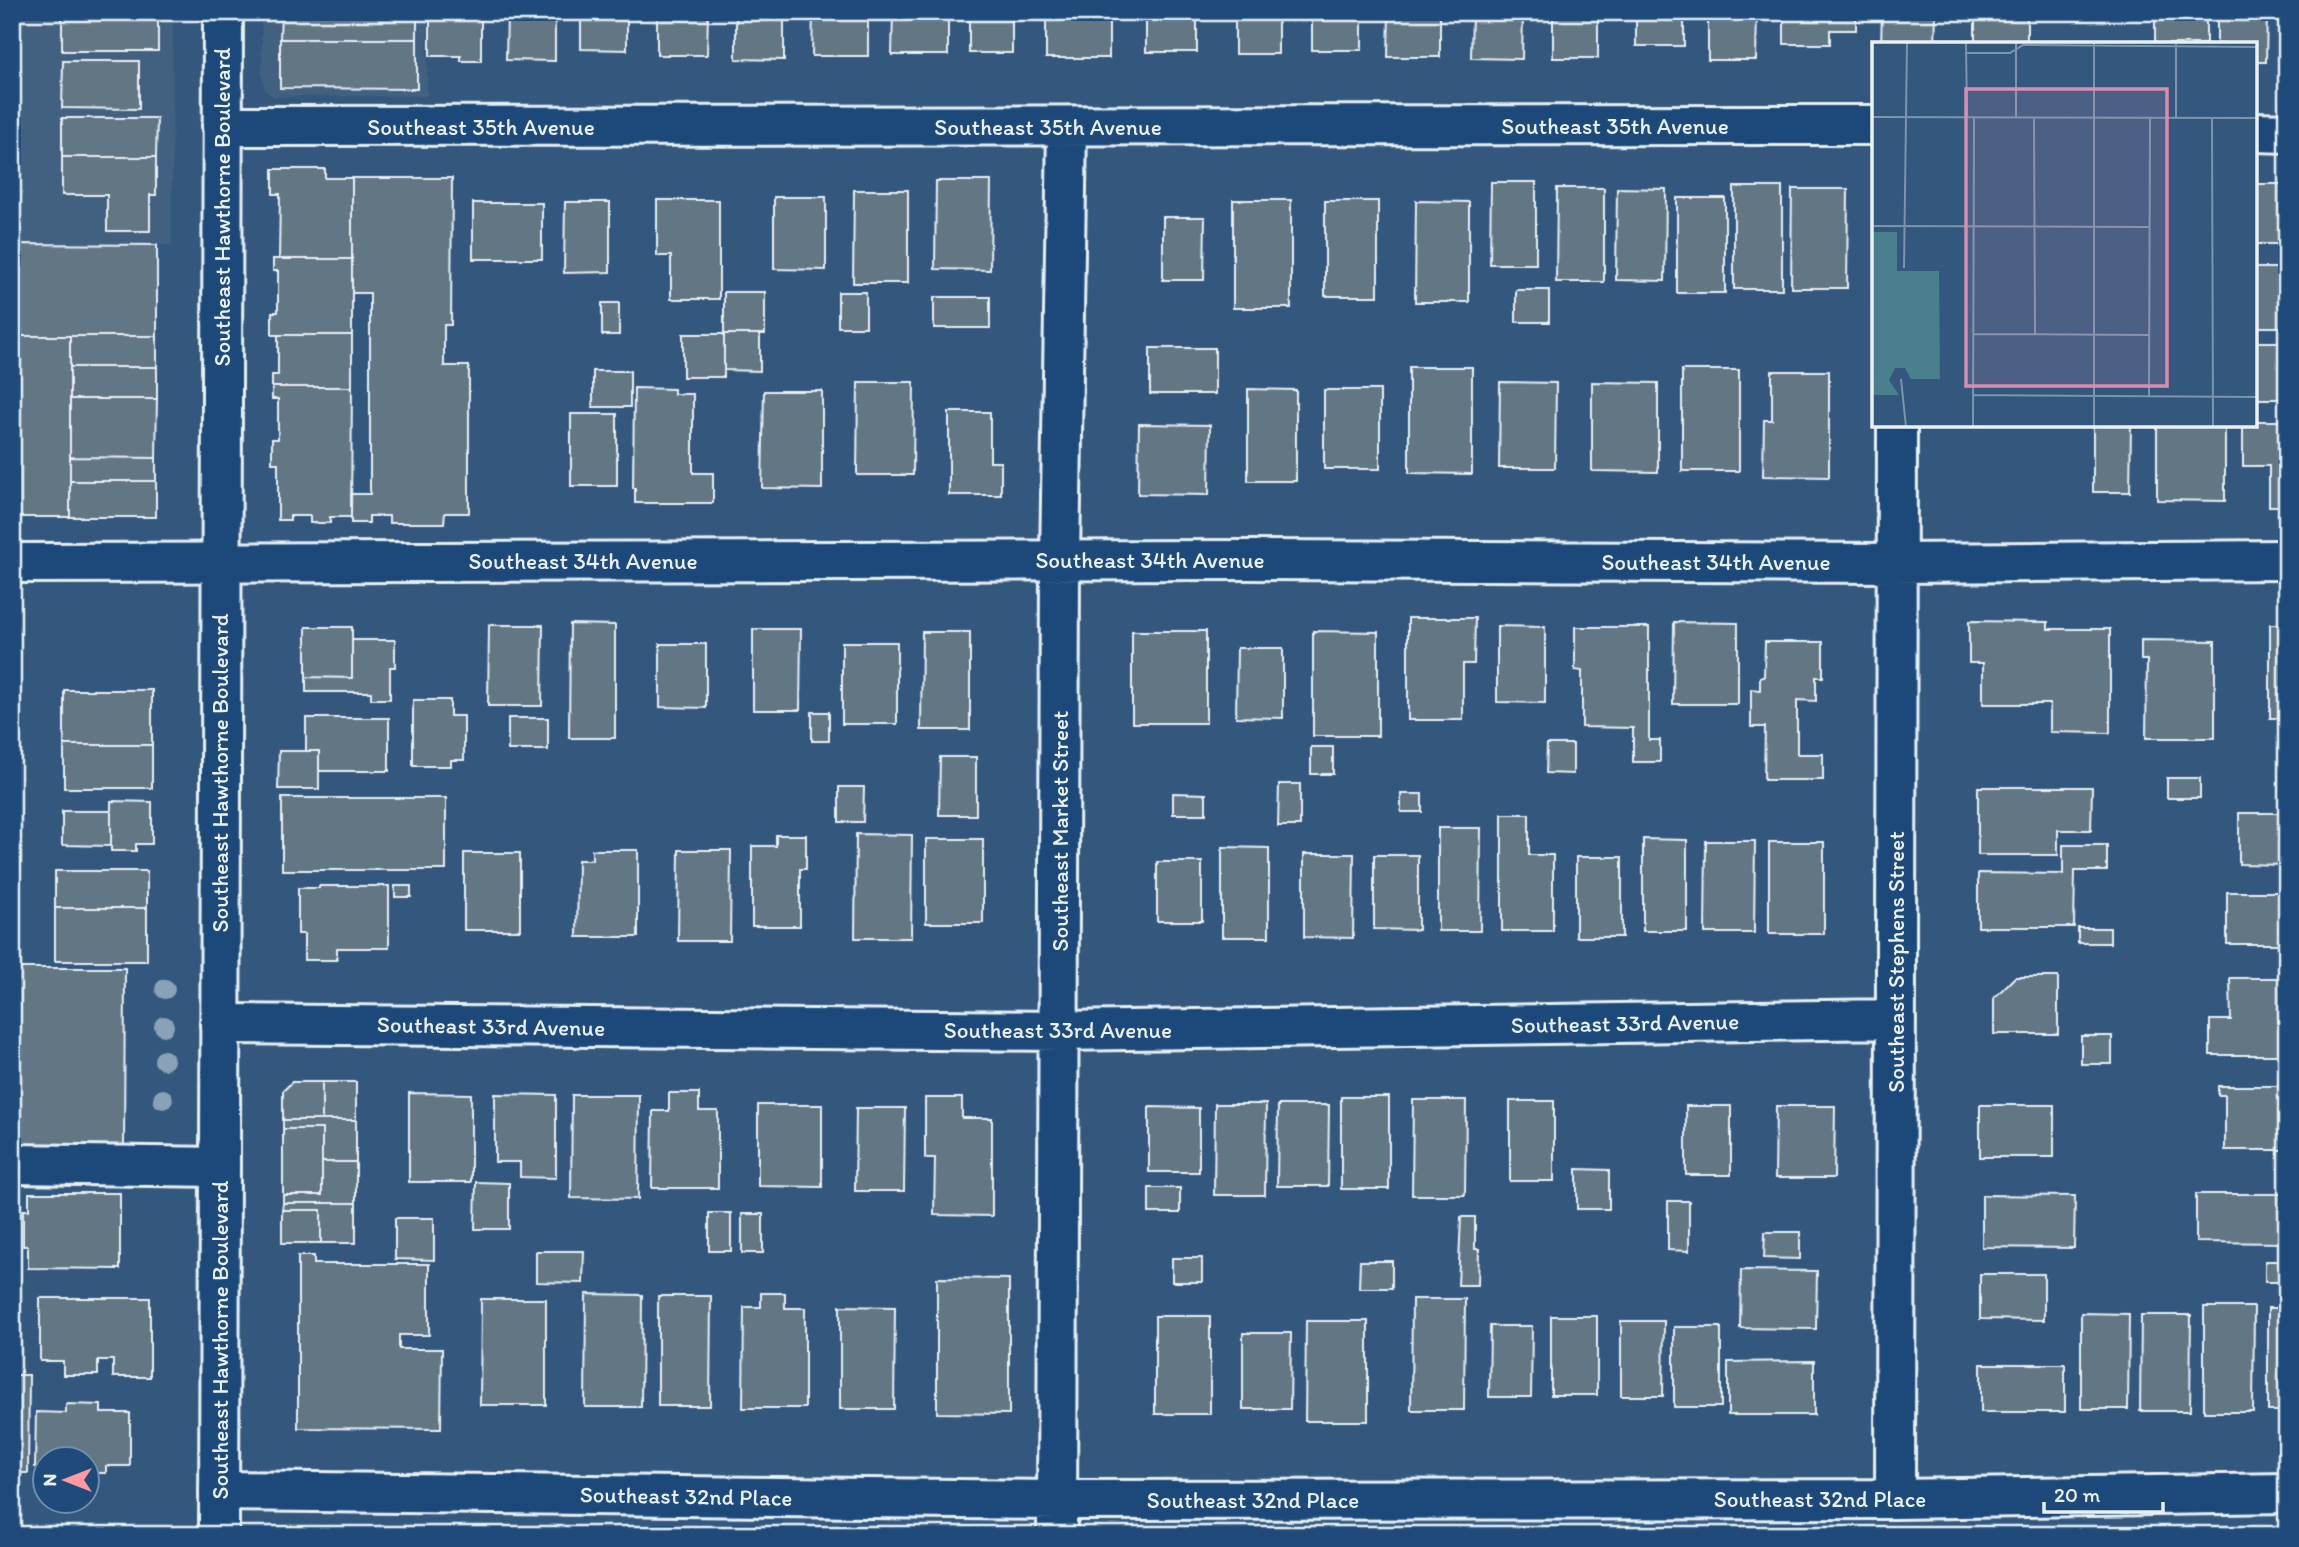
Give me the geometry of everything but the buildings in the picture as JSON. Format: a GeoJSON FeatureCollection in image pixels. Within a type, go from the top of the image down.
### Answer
{"type":"FeatureCollection","features":[{"type":"Feature","properties":{"kind":"street","name":"Southeast Hawthorne Boulevard"},"geometry":{"type":"LineString","coordinates":[[219,1535],[223,12]]}},
{"type":"Feature","properties":{"kind":"street","name":"Southeast 35th Avenue"},"geometry":{"type":"LineString","coordinates":[[222,126],[1872,125]]}},
{"type":"Feature","properties":{"kind":"street","name":"Southeast Market Street"},"geometry":{"type":"LineString","coordinates":[[1057,1518],[1060,560],[1067,127]]}},
{"type":"Feature","properties":{"kind":"street"},"geometry":{"type":"LineString","coordinates":[[2257,132],[2287,133]]}},
{"type":"Feature","properties":{"kind":"street","name":"Southeast Stephens Street"},"geometry":{"type":"LineString","coordinates":[[1895,1499],[1897,427]]}},
{"type":"Feature","properties":{"kind":"street","name":"Southeast 34th Avenue"},"geometry":{"type":"LineString","coordinates":[[12,563],[1060,560],[1896,563],[2287,560]]}},
{"type":"Feature","properties":{"kind":"street","name":"Southeast 33rd Avenue"},"geometry":{"type":"LineString","coordinates":[[220,1024],[1060,1031],[1896,1020]]}},
{"type":"Feature","properties":{"kind":"street"},"geometry":{"type":"LineString","coordinates":[[12,1164],[220,1167]]}},
{"type":"Feature","properties":{"kind":"street","name":"Southeast 32nd Place"},"geometry":{"type":"LineString","coordinates":[[219,1491],[1057,1518],[2287,1493]]}},
{"type":"Feature","properties":{"kind":"shaded area"},"geometry":{"type":"Polygon","coordinates":[[[12,12],[173,12],[172,245],[12,244],[12,12]]]}},
{"type":"Feature","properties":{"kind":"shaded area"},"geometry":{"type":"Polygon","coordinates":[[[261,12],[428,12],[427,96],[274,97],[265,90],[262,78],[261,12]]]}}]}
